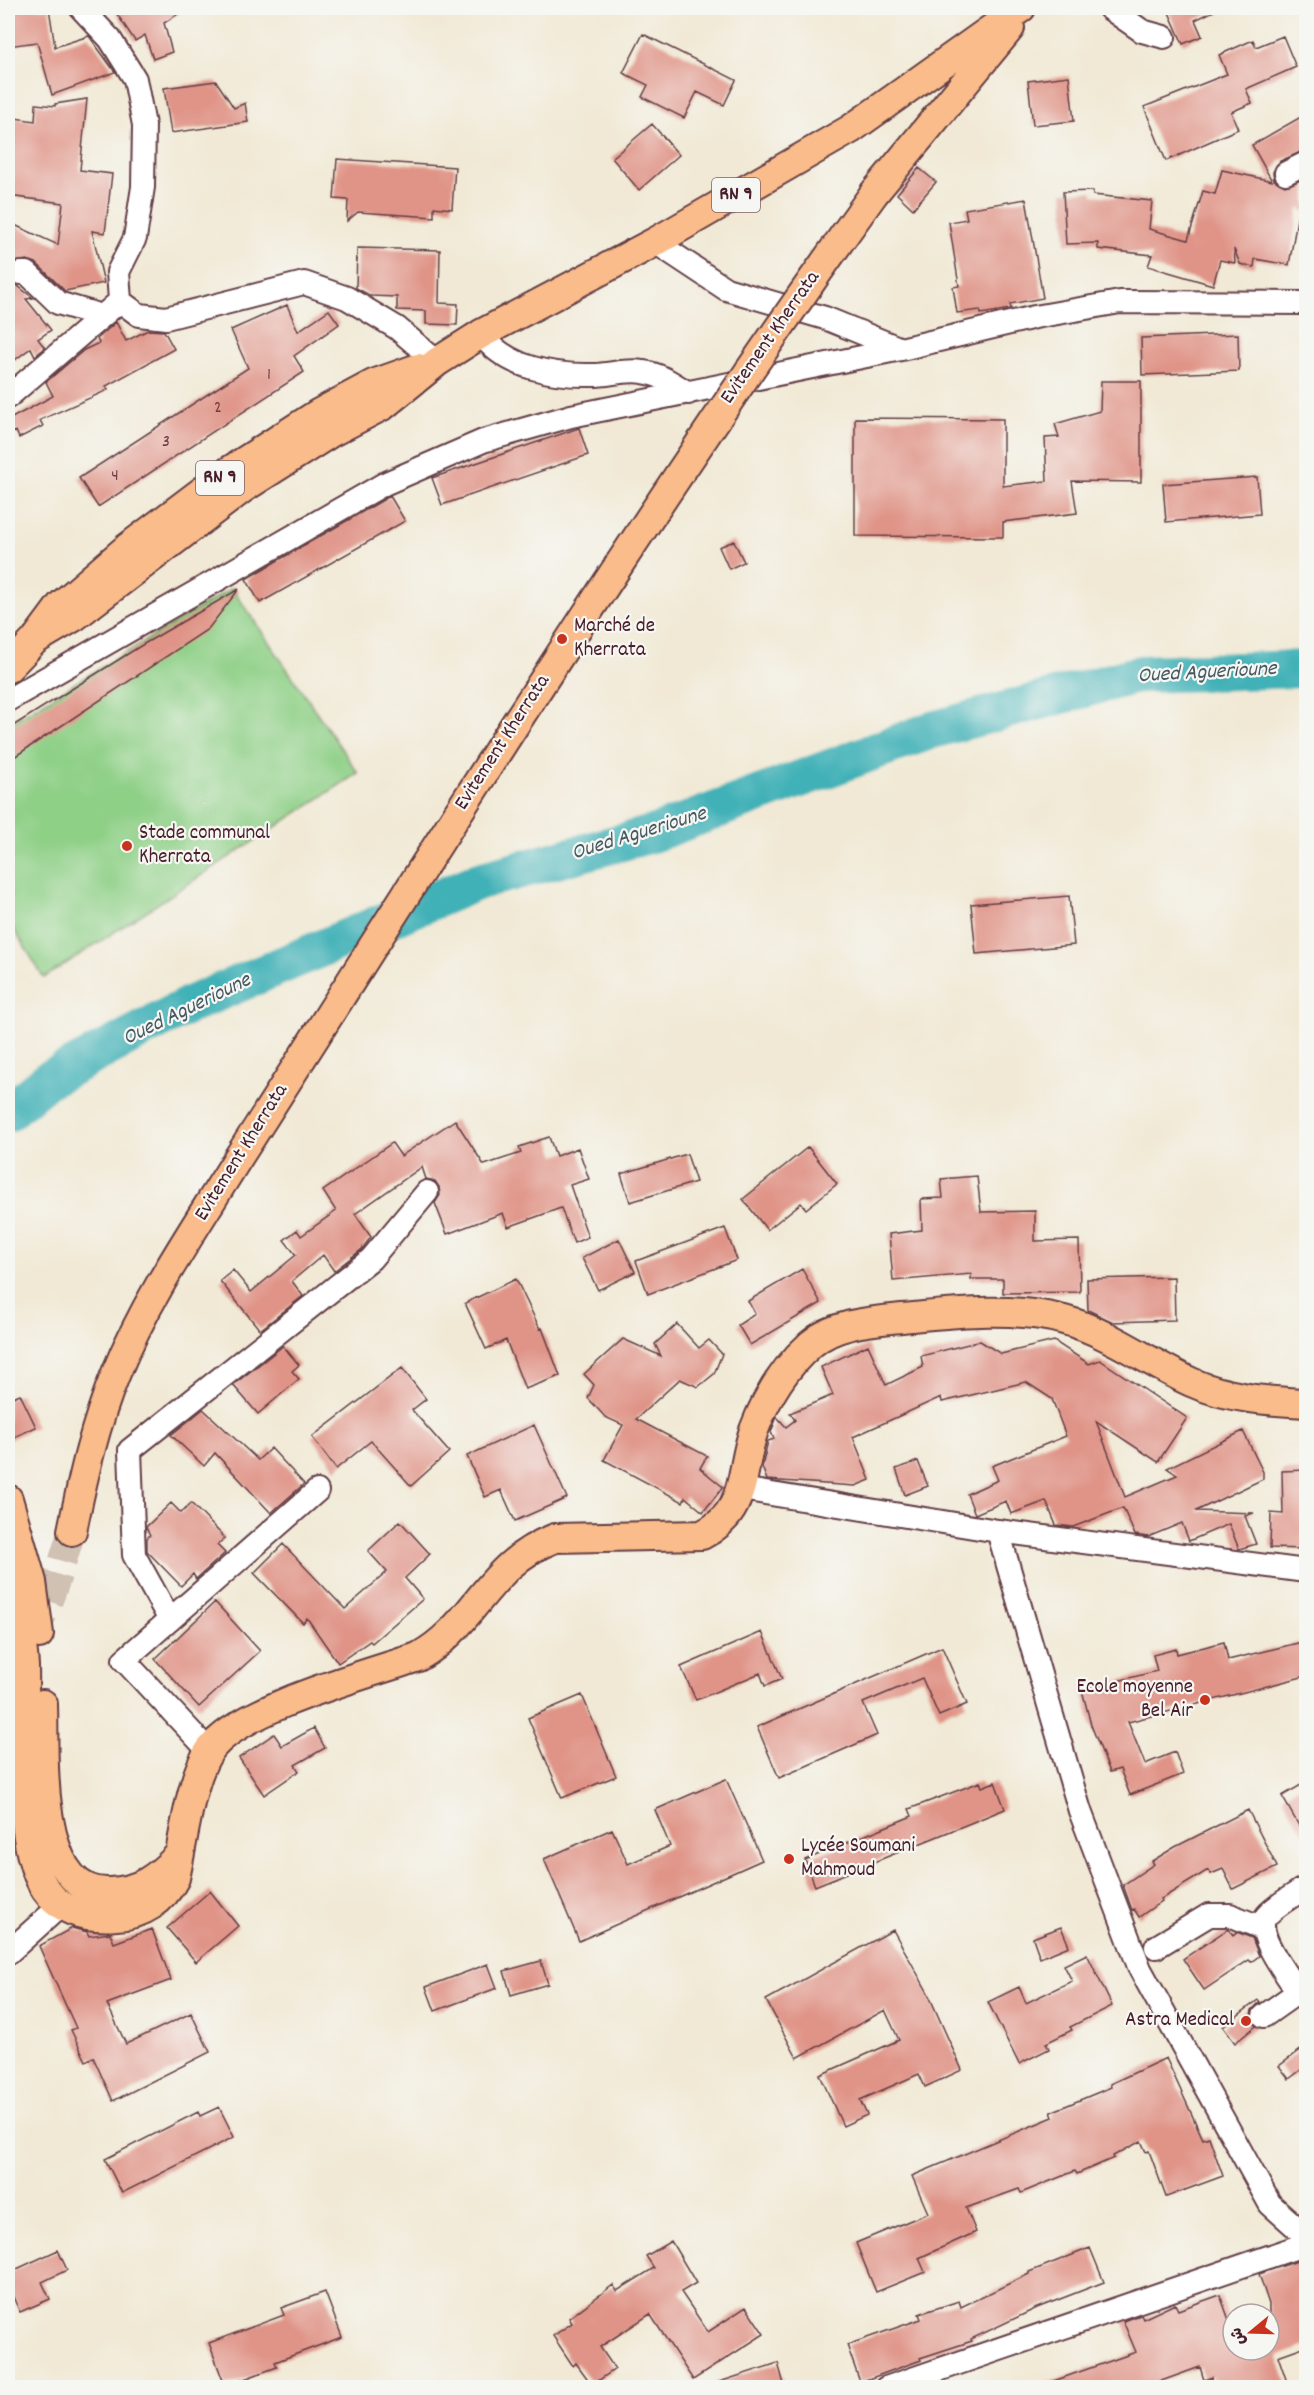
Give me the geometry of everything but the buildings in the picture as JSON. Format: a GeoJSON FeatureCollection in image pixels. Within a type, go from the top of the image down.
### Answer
{"type":"FeatureCollection","features":[{"type":"Feature","properties":{"kind":"main road","name":"RN 9"},"geometry":{"type":"LineString","coordinates":[[8,668],[35,640],[74,617],[242,489],[332,432],[384,405],[437,362],[481,334],[655,242],[850,129],[1021,8]]}},
{"type":"Feature","properties":{"kind":"main road","name":"Evitement Kherrata"},"geometry":{"type":"LineString","coordinates":[[72,1531],[92,1440],[117,1371],[162,1283],[237,1158],[636,537],[764,346],[875,192],[1027,8]]}},
{"type":"Feature","properties":{"kind":"main road"},"geometry":{"type":"LineString","coordinates":[[8,1572],[26,1817],[31,1852],[40,1879],[49,1894],[61,1905],[78,1914],[106,1917],[128,1916],[147,1909],[170,1887],[175,1878],[198,1778],[209,1751],[229,1730],[255,1715],[417,1658],[435,1647],[453,1630],[493,1581],[514,1560],[534,1546],[555,1539],[702,1534],[718,1527],[732,1510],[741,1489],[754,1432],[772,1391],[791,1364],[813,1342],[844,1327],[952,1313],[1017,1313],[1065,1320],[1109,1339],[1192,1383],[1236,1396],[1306,1403]]}},
{"type":"Feature","properties":{"kind":"main road"},"geometry":{"type":"LineString","coordinates":[[8,1499],[32,1582],[39,1627],[47,1802],[31,1852]]}},
{"type":"Feature","properties":{"kind":"main road"},"geometry":{"type":"LineString","coordinates":[[12,1603],[39,1627]]}},
{"type":"Feature","properties":{"kind":"main road"},"geometry":{"type":"LineString","coordinates":[[31,1852],[103,1893],[143,1885],[159,1876],[179,1856]]}},
{"type":"Feature","properties":{"kind":"street"},"geometry":{"type":"LineString","coordinates":[[81,8],[110,39],[135,79],[144,125],[141,197],[135,238],[118,272],[120,300],[139,315],[166,318],[304,283],[347,298],[397,328],[437,362]]}},
{"type":"Feature","properties":{"kind":"street"},"geometry":{"type":"LineString","coordinates":[[1109,8],[1142,32],[1164,37]]}},
{"type":"Feature","properties":{"kind":"street"},"geometry":{"type":"LineString","coordinates":[[1286,173],[1306,163]]}},
{"type":"Feature","properties":{"kind":"street"},"geometry":{"type":"LineString","coordinates":[[655,242],[726,289],[825,318],[901,349]]}},
{"type":"Feature","properties":{"kind":"street"},"geometry":{"type":"LineString","coordinates":[[21,273],[27,273],[57,303],[102,316]]}},
{"type":"Feature","properties":{"kind":"street"},"geometry":{"type":"LineString","coordinates":[[8,397],[120,300]]}},
{"type":"Feature","properties":{"kind":"street"},"geometry":{"type":"LineString","coordinates":[[8,700],[384,484],[483,441],[571,416],[901,349],[1035,317],[1120,302],[1306,303]]}},
{"type":"Feature","properties":{"kind":"street"},"geometry":{"type":"LineString","coordinates":[[481,334],[490,347],[505,358],[524,365],[559,373],[585,375],[626,370],[645,372],[668,380],[688,393]]}},
{"type":"Feature","properties":{"kind":"street"},"geometry":{"type":"LineString","coordinates":[[171,1620],[134,1555],[130,1450],[371,1259],[427,1192]]}},
{"type":"Feature","properties":{"kind":"street"},"geometry":{"type":"LineString","coordinates":[[741,1489],[998,1532],[1306,1571]]}},
{"type":"Feature","properties":{"kind":"street"},"geometry":{"type":"LineString","coordinates":[[209,1751],[124,1660],[316,1491]]}},
{"type":"Feature","properties":{"kind":"street"},"geometry":{"type":"LineString","coordinates":[[998,1532],[1080,1811],[1140,1969],[1270,2204],[1306,2236]]}},
{"type":"Feature","properties":{"kind":"street"},"geometry":{"type":"LineString","coordinates":[[1264,2016],[1302,1991],[1275,1957],[1262,1928],[1265,1917],[1306,1887]]}},
{"type":"Feature","properties":{"kind":"street"},"geometry":{"type":"LineString","coordinates":[[8,1953],[61,1905]]}},
{"type":"Feature","properties":{"kind":"street"},"geometry":{"type":"LineString","coordinates":[[1156,1947],[1209,1915],[1230,1915],[1262,1928]]}},
{"type":"Feature","properties":{"kind":"street"},"geometry":{"type":"LineString","coordinates":[[886,2388],[1306,2244]]}},
{"type":"Feature","properties":{"kind":"green space","name":"Stade communal Kherrata"},"geometry":{"type":"Polygon","coordinates":[[[232,588],[358,773],[44,978],[8,920],[8,724],[232,588]]]}},
{"type":"Feature","properties":{"kind":"waterway","name":"Oued Aguerioune"},"geometry":{"type":"LineString","coordinates":[[8,1113],[47,1080],[191,1004],[479,881],[652,834],[932,730],[1140,674],[1306,669]]}},
{"type":"Feature","properties":{"kind":"tunnel"},"geometry":{"type":"LineString","coordinates":[[8,1674],[20,1659],[39,1624],[72,1531]]}},
{"type":"Feature","properties":{"kind":"place","name":"Marché de Kherrata"},"geometry":{"type":"Point","coordinates":[562,639]}},
{"type":"Feature","properties":{"kind":"place","name":"Stade communal Kherrata"},"geometry":{"type":"Point","coordinates":[127,846]}},
{"type":"Feature","properties":{"kind":"place","name":"Ecole moyenne Bel Air"},"geometry":{"type":"Point","coordinates":[1205,1700]}},
{"type":"Feature","properties":{"kind":"place","name":"Lycée Soumani Mahmoud"},"geometry":{"type":"Point","coordinates":[789,1859]}},
{"type":"Feature","properties":{"kind":"place","name":"Astra Medical"},"geometry":{"type":"Point","coordinates":[1246,2021]}}]}
